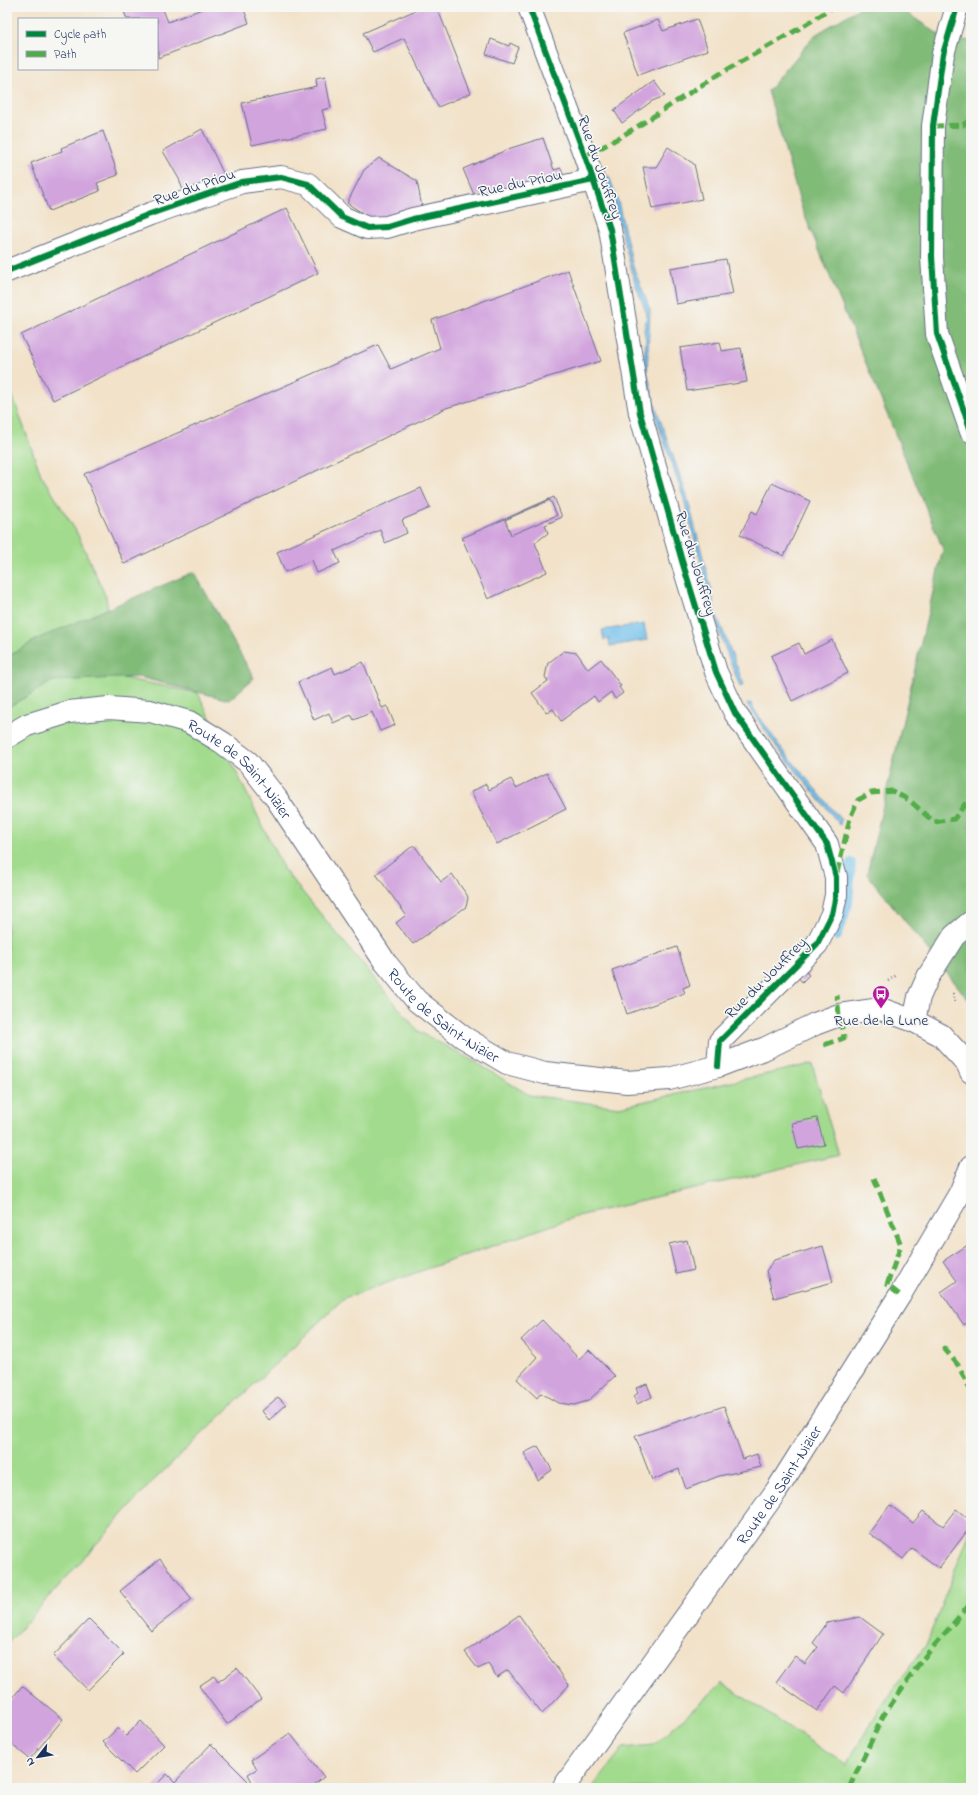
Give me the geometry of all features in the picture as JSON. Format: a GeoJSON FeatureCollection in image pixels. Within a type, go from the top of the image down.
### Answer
{"type":"FeatureCollection","features":[{"type":"Feature","properties":{"kind":"street","name":"Rue du Jouffrey"},"geometry":{"type":"LineString","coordinates":[[529,7],[610,229],[640,413],[682,561],[716,672],[735,713],[827,844],[836,877],[836,896],[832,914],[816,944],[720,1041],[718,1066]]}},
{"type":"Feature","properties":{"kind":"street"},"geometry":{"type":"LineString","coordinates":[[957,7],[944,54],[933,126],[932,257],[936,334],[971,431]]}},
{"type":"Feature","properties":{"kind":"street","name":"Rue du Priou"},"geometry":{"type":"LineString","coordinates":[[7,271],[150,214],[242,182],[281,176],[308,184],[342,217],[367,228],[387,226],[593,180]]}},
{"type":"Feature","properties":{"kind":"street","name":"Route de Saint-Nizier"},"geometry":{"type":"LineString","coordinates":[[7,737],[27,726],[70,712],[109,708],[150,711],[189,722],[224,743],[248,762],[276,798],[385,962],[417,1001],[463,1037],[507,1064],[545,1074],[582,1078],[627,1082],[669,1079],[718,1066],[766,1048],[815,1024],[839,1015],[881,1009],[914,1021],[941,1036],[967,1063],[971,1072]]}},
{"type":"Feature","properties":{"kind":"street"},"geometry":{"type":"LineString","coordinates":[[914,1021],[919,997],[928,977],[954,936],[971,922]]}},
{"type":"Feature","properties":{"kind":"street","name":"Route de Saint-Nizier"},"geometry":{"type":"LineString","coordinates":[[563,1788],[777,1490],[900,1295],[960,1193],[971,1167]]}},
{"type":"Feature","properties":{"kind":"green space"},"geometry":{"type":"Polygon","coordinates":[[[861,7],[893,7],[901,9],[944,38],[971,41],[971,1003],[867,874],[943,549],[802,209],[768,91],[815,35],[861,7]]]}},
{"type":"Feature","properties":{"kind":"green space"},"geometry":{"type":"Polygon","coordinates":[[[7,380],[41,475],[76,531],[106,597],[118,677],[198,693],[284,870],[418,1031],[475,1062],[529,1095],[619,1107],[812,1064],[839,1155],[578,1216],[344,1298],[151,1483],[7,1644],[7,380]]]}},
{"type":"Feature","properties":{"kind":"green space"},"geometry":{"type":"Polygon","coordinates":[[[194,572],[254,678],[229,700],[139,677],[53,681],[7,708],[7,657],[39,638],[194,572]]]}},
{"type":"Feature","properties":{"kind":"green space"},"geometry":{"type":"Polygon","coordinates":[[[971,1529],[971,1788],[592,1788],[623,1748],[654,1745],[722,1683],[846,1765],[883,1703],[926,1645],[971,1529]]]}},
{"type":"Feature","properties":{"kind":"water"},"geometry":{"type":"Polygon","coordinates":[[[609,176],[618,202],[633,266],[650,310],[647,372],[656,408],[686,493],[711,588],[715,611],[744,685],[740,687],[713,616],[709,593],[683,496],[647,392],[643,368],[646,340],[644,330],[647,314],[635,283],[612,196],[605,177],[609,176]]]}},
{"type":"Feature","properties":{"kind":"water"},"geometry":{"type":"Polygon","coordinates":[[[644,624],[647,640],[610,646],[609,639],[604,640],[602,630],[644,624]]]}},
{"type":"Feature","properties":{"kind":"water"},"geometry":{"type":"Polygon","coordinates":[[[751,703],[779,745],[841,820],[840,825],[776,746],[747,704],[751,703]]]}},
{"type":"Feature","properties":{"kind":"building"},"geometry":{"type":"Polygon","coordinates":[[[122,7],[162,7],[168,22],[207,7],[243,7],[249,23],[158,58],[158,18],[127,18],[122,7]]]}},
{"type":"Feature","properties":{"kind":"building"},"geometry":{"type":"Polygon","coordinates":[[[423,7],[437,7],[471,93],[438,107],[404,38],[373,52],[363,33],[423,7]]]}},
{"type":"Feature","properties":{"kind":"building"},"geometry":{"type":"Polygon","coordinates":[[[697,19],[708,50],[638,75],[623,33],[658,20],[663,31],[697,19]]]}},
{"type":"Feature","properties":{"kind":"building"},"geometry":{"type":"Polygon","coordinates":[[[491,39],[509,46],[510,43],[518,47],[512,63],[486,54],[491,39]]]}},
{"type":"Feature","properties":{"kind":"building"},"geometry":{"type":"Polygon","coordinates":[[[325,77],[331,108],[322,110],[327,129],[252,145],[242,103],[317,87],[316,79],[325,77]]]}},
{"type":"Feature","properties":{"kind":"building"},"geometry":{"type":"Polygon","coordinates":[[[654,81],[665,96],[652,101],[622,123],[614,110],[654,81]]]}},
{"type":"Feature","properties":{"kind":"building"},"geometry":{"type":"Polygon","coordinates":[[[202,129],[226,179],[185,196],[179,179],[163,151],[202,129]]]}},
{"type":"Feature","properties":{"kind":"building"},"geometry":{"type":"Polygon","coordinates":[[[103,131],[118,175],[97,183],[100,191],[49,211],[31,163],[62,151],[61,148],[103,131]]]}},
{"type":"Feature","properties":{"kind":"building"},"geometry":{"type":"Polygon","coordinates":[[[543,138],[554,170],[561,168],[563,175],[475,197],[463,169],[511,148],[543,138]]]}},
{"type":"Feature","properties":{"kind":"building"},"geometry":{"type":"Polygon","coordinates":[[[668,147],[694,164],[702,199],[652,209],[643,167],[656,167],[668,147]]]}},
{"type":"Feature","properties":{"kind":"building"},"geometry":{"type":"Polygon","coordinates":[[[379,158],[417,181],[422,207],[373,220],[347,203],[364,170],[379,158]]]}},
{"type":"Feature","properties":{"kind":"building"},"geometry":{"type":"Polygon","coordinates":[[[287,208],[318,273],[53,400],[21,335],[287,208]]]}},
{"type":"Feature","properties":{"kind":"building"},"geometry":{"type":"Polygon","coordinates":[[[726,259],[733,294],[676,304],[670,268],[726,259]]]}},
{"type":"Feature","properties":{"kind":"building"},"geometry":{"type":"Polygon","coordinates":[[[568,270],[601,361],[446,408],[124,564],[84,474],[378,345],[391,369],[440,348],[432,320],[568,270]]]}},
{"type":"Feature","properties":{"kind":"building"},"geometry":{"type":"Polygon","coordinates":[[[720,342],[722,351],[741,348],[747,382],[687,391],[680,348],[720,342]]]}},
{"type":"Feature","properties":{"kind":"building"},"geometry":{"type":"Polygon","coordinates":[[[772,483],[810,501],[784,556],[740,535],[752,511],[757,514],[772,483]]]}},
{"type":"Feature","properties":{"kind":"building"},"geometry":{"type":"Polygon","coordinates":[[[421,488],[430,508],[402,520],[407,533],[385,543],[380,530],[334,551],[340,563],[317,573],[312,560],[285,572],[277,552],[421,488]]]}},
{"type":"Feature","properties":{"kind":"building"},"geometry":{"type":"Polygon","coordinates":[[[554,497],[562,517],[545,525],[548,533],[535,543],[547,572],[488,599],[462,538],[554,497]],[[550,500],[505,520],[511,535],[557,515],[550,500]]]}},
{"type":"Feature","properties":{"kind":"building"},"geometry":{"type":"Polygon","coordinates":[[[832,640],[848,673],[792,701],[771,656],[799,643],[804,654],[832,640]]]}},
{"type":"Feature","properties":{"kind":"building"},"geometry":{"type":"Polygon","coordinates":[[[564,651],[577,653],[588,669],[601,659],[621,686],[619,687],[623,693],[615,699],[611,692],[598,702],[594,696],[561,721],[553,709],[547,713],[532,693],[548,681],[545,677],[548,663],[564,651]]]}},
{"type":"Feature","properties":{"kind":"building"},"geometry":{"type":"Polygon","coordinates":[[[363,662],[382,708],[387,706],[395,725],[380,731],[372,712],[354,720],[351,715],[333,723],[329,713],[314,720],[298,682],[332,667],[335,674],[363,662]]]}},
{"type":"Feature","properties":{"kind":"building"},"geometry":{"type":"Polygon","coordinates":[[[547,773],[566,809],[497,844],[471,792],[486,784],[489,790],[511,779],[516,788],[547,773]]]}},
{"type":"Feature","properties":{"kind":"building"},"geometry":{"type":"Polygon","coordinates":[[[414,845],[441,882],[452,874],[468,898],[466,907],[413,944],[396,923],[406,915],[376,874],[414,845]]]}},
{"type":"Feature","properties":{"kind":"building"},"geometry":{"type":"Polygon","coordinates":[[[677,947],[690,985],[683,988],[685,993],[627,1014],[612,970],[677,947]]]}},
{"type":"Feature","properties":{"kind":"building"},"geometry":{"type":"Polygon","coordinates":[[[805,971],[809,975],[802,982],[799,978],[805,971]]]}},
{"type":"Feature","properties":{"kind":"building"},"geometry":{"type":"Polygon","coordinates":[[[817,1118],[824,1144],[798,1149],[792,1123],[817,1118]]]}},
{"type":"Feature","properties":{"kind":"building"},"geometry":{"type":"Polygon","coordinates":[[[687,1240],[694,1270],[676,1274],[669,1244],[687,1240]]]}},
{"type":"Feature","properties":{"kind":"building"},"geometry":{"type":"Polygon","coordinates":[[[971,1243],[971,1319],[964,1325],[941,1292],[957,1281],[943,1261],[971,1243]]]}},
{"type":"Feature","properties":{"kind":"building"},"geometry":{"type":"Polygon","coordinates":[[[823,1246],[833,1282],[774,1298],[766,1271],[774,1260],[823,1246]]]}},
{"type":"Feature","properties":{"kind":"building"},"geometry":{"type":"Polygon","coordinates":[[[542,1320],[579,1359],[589,1350],[615,1376],[588,1401],[574,1405],[558,1403],[541,1393],[537,1398],[517,1379],[537,1357],[521,1340],[542,1320]]]}},
{"type":"Feature","properties":{"kind":"building"},"geometry":{"type":"Polygon","coordinates":[[[647,1384],[652,1397],[637,1404],[634,1396],[638,1393],[636,1388],[647,1384]]]}},
{"type":"Feature","properties":{"kind":"building"},"geometry":{"type":"Polygon","coordinates":[[[278,1397],[286,1405],[269,1420],[262,1411],[278,1397]]]}},
{"type":"Feature","properties":{"kind":"building"},"geometry":{"type":"Polygon","coordinates":[[[724,1406],[743,1459],[757,1454],[761,1467],[719,1476],[686,1489],[679,1469],[652,1480],[635,1436],[724,1406]]]}},
{"type":"Feature","properties":{"kind":"building"},"geometry":{"type":"Polygon","coordinates":[[[538,1446],[552,1470],[538,1480],[524,1453],[538,1446]]]}},
{"type":"Feature","properties":{"kind":"building"},"geometry":{"type":"Polygon","coordinates":[[[890,1505],[913,1523],[923,1511],[943,1526],[956,1509],[971,1521],[971,1526],[939,1568],[912,1548],[903,1559],[869,1533],[890,1505]]]}},
{"type":"Feature","properties":{"kind":"building"},"geometry":{"type":"Polygon","coordinates":[[[160,1559],[192,1599],[151,1631],[120,1591],[160,1559]]]}},
{"type":"Feature","properties":{"kind":"building"},"geometry":{"type":"Polygon","coordinates":[[[519,1615],[569,1685],[542,1714],[508,1670],[497,1677],[488,1664],[478,1669],[465,1652],[519,1615]]]}},
{"type":"Feature","properties":{"kind":"building"},"geometry":{"type":"Polygon","coordinates":[[[860,1617],[883,1634],[844,1693],[835,1686],[817,1711],[776,1682],[795,1656],[805,1664],[818,1647],[813,1643],[827,1623],[860,1617]]]}},
{"type":"Feature","properties":{"kind":"building"},"geometry":{"type":"Polygon","coordinates":[[[89,1619],[124,1654],[88,1690],[53,1656],[89,1619]]]}},
{"type":"Feature","properties":{"kind":"building"},"geometry":{"type":"Polygon","coordinates":[[[237,1668],[261,1699],[227,1724],[199,1686],[214,1676],[218,1682],[237,1668]]]}},
{"type":"Feature","properties":{"kind":"building"},"geometry":{"type":"Polygon","coordinates":[[[22,1686],[63,1719],[30,1759],[7,1741],[7,1705],[22,1686]]]}},
{"type":"Feature","properties":{"kind":"building"},"geometry":{"type":"Polygon","coordinates":[[[141,1721],[164,1745],[135,1774],[103,1742],[118,1728],[126,1736],[141,1721]]]}},
{"type":"Feature","properties":{"kind":"building"},"geometry":{"type":"Polygon","coordinates":[[[290,1733],[324,1777],[310,1788],[255,1788],[248,1774],[257,1769],[251,1760],[290,1733]]]}},
{"type":"Feature","properties":{"kind":"building"},"geometry":{"type":"Polygon","coordinates":[[[211,1744],[249,1782],[243,1788],[153,1788],[167,1774],[175,1782],[211,1744]]]}},
{"type":"Feature","properties":{"kind":"waterway"},"geometry":{"type":"LineString","coordinates":[[837,936],[848,903],[851,863]]}},
{"type":"Feature","properties":{"kind":"marked path"},"geometry":{"type":"LineString","coordinates":[[585,156],[631,130],[705,83],[802,27],[833,7]]}},
{"type":"Feature","properties":{"kind":"marked path"},"geometry":{"type":"LineString","coordinates":[[933,126],[963,125],[971,119]]}},
{"type":"Feature","properties":{"kind":"marked path"},"geometry":{"type":"LineString","coordinates":[[837,873],[850,818],[858,800],[871,793],[892,791],[909,800],[934,822],[954,819],[971,796]]}},
{"type":"Feature","properties":{"kind":"marked path"},"geometry":{"type":"LineString","coordinates":[[824,1045],[844,1038],[839,1015],[837,995]]}},
{"type":"Feature","properties":{"kind":"marked path"},"geometry":{"type":"LineString","coordinates":[[874,1178],[901,1245],[887,1285],[900,1295]]}},
{"type":"Feature","properties":{"kind":"marked path"},"geometry":{"type":"LineString","coordinates":[[943,1347],[958,1365],[971,1391]]}},
{"type":"Feature","properties":{"kind":"marked path"},"geometry":{"type":"LineString","coordinates":[[849,1788],[883,1716],[921,1661],[971,1603]]}},
{"type":"Feature","properties":{"kind":"cycle path"},"geometry":{"type":"LineString","coordinates":[[529,7],[585,156],[610,229],[640,413],[682,561],[716,672],[735,713],[827,844],[836,877],[836,895],[832,914],[817,944],[720,1041],[718,1066]]}},
{"type":"Feature","properties":{"kind":"cycle path"},"geometry":{"type":"LineString","coordinates":[[957,7],[943,54],[933,126],[932,257],[937,334],[971,431]]}},
{"type":"Feature","properties":{"kind":"cycle path"},"geometry":{"type":"LineString","coordinates":[[7,271],[150,214],[242,182],[281,177],[308,184],[342,217],[367,228],[387,227],[413,219],[593,180]]}},
{"type":"Feature","properties":{"kind":"place","name":"Rue de la Lune"},"geometry":{"type":"Point","coordinates":[881,1009]}}]}
